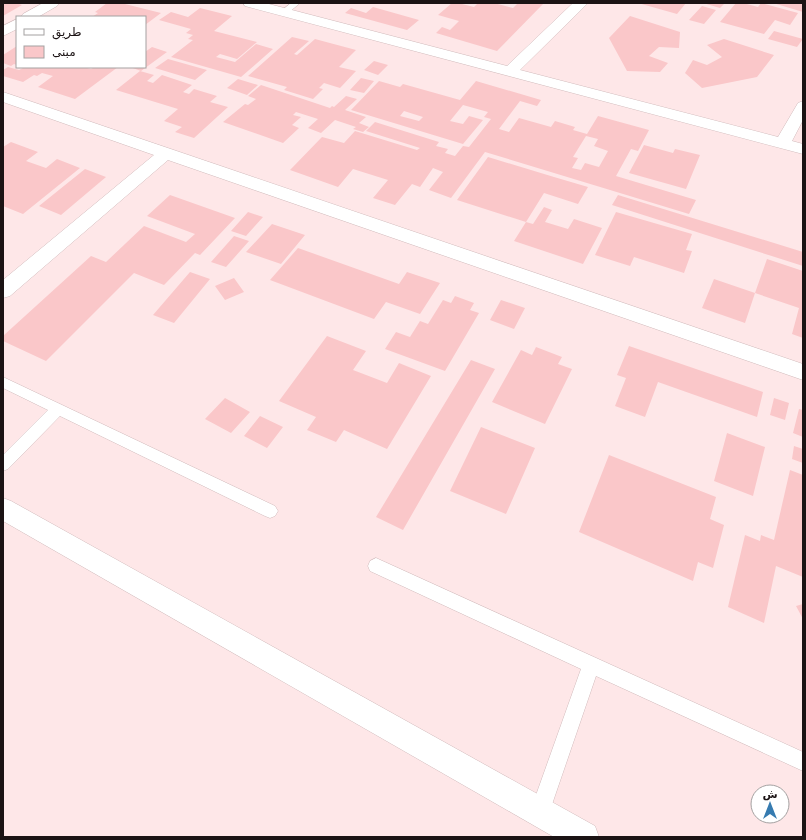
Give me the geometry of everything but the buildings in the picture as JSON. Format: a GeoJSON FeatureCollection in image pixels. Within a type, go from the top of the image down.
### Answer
{"type":"FeatureCollection","features":[{"type":"Feature","properties":{"kind":"street"},"geometry":{"type":"LineString","coordinates":[[30,16],[52,3]]}},
{"type":"Feature","properties":{"kind":"street"},"geometry":{"type":"LineString","coordinates":[[250,3],[803,149]]}},
{"type":"Feature","properties":{"kind":"street"},"geometry":{"type":"LineString","coordinates":[[509,72],[581,3]]}},
{"type":"Feature","properties":{"kind":"street"},"geometry":{"type":"LineString","coordinates":[[3,32],[16,24]]}},
{"type":"Feature","properties":{"kind":"street"},"geometry":{"type":"LineString","coordinates":[[3,97],[165,154],[803,372]]}},
{"type":"Feature","properties":{"kind":"street"},"geometry":{"type":"LineString","coordinates":[[782,144],[803,106]]}},
{"type":"Feature","properties":{"kind":"street"},"geometry":{"type":"LineString","coordinates":[[3,291],[165,154]]}},
{"type":"Feature","properties":{"kind":"street"},"geometry":{"type":"LineString","coordinates":[[3,509],[584,837]]}},
{"type":"Feature","properties":{"kind":"lane"},"geometry":{"type":"LineString","coordinates":[[284,12],[296,3]]}},
{"type":"Feature","properties":{"kind":"lane"},"geometry":{"type":"LineString","coordinates":[[3,382],[270,511]]}},
{"type":"Feature","properties":{"kind":"lane"},"geometry":{"type":"LineString","coordinates":[[3,465],[58,409]]}},
{"type":"Feature","properties":{"kind":"lane"},"geometry":{"type":"LineString","coordinates":[[376,566],[803,762]]}},
{"type":"Feature","properties":{"kind":"lane"},"geometry":{"type":"LineString","coordinates":[[540,812],[591,664]]}}]}
